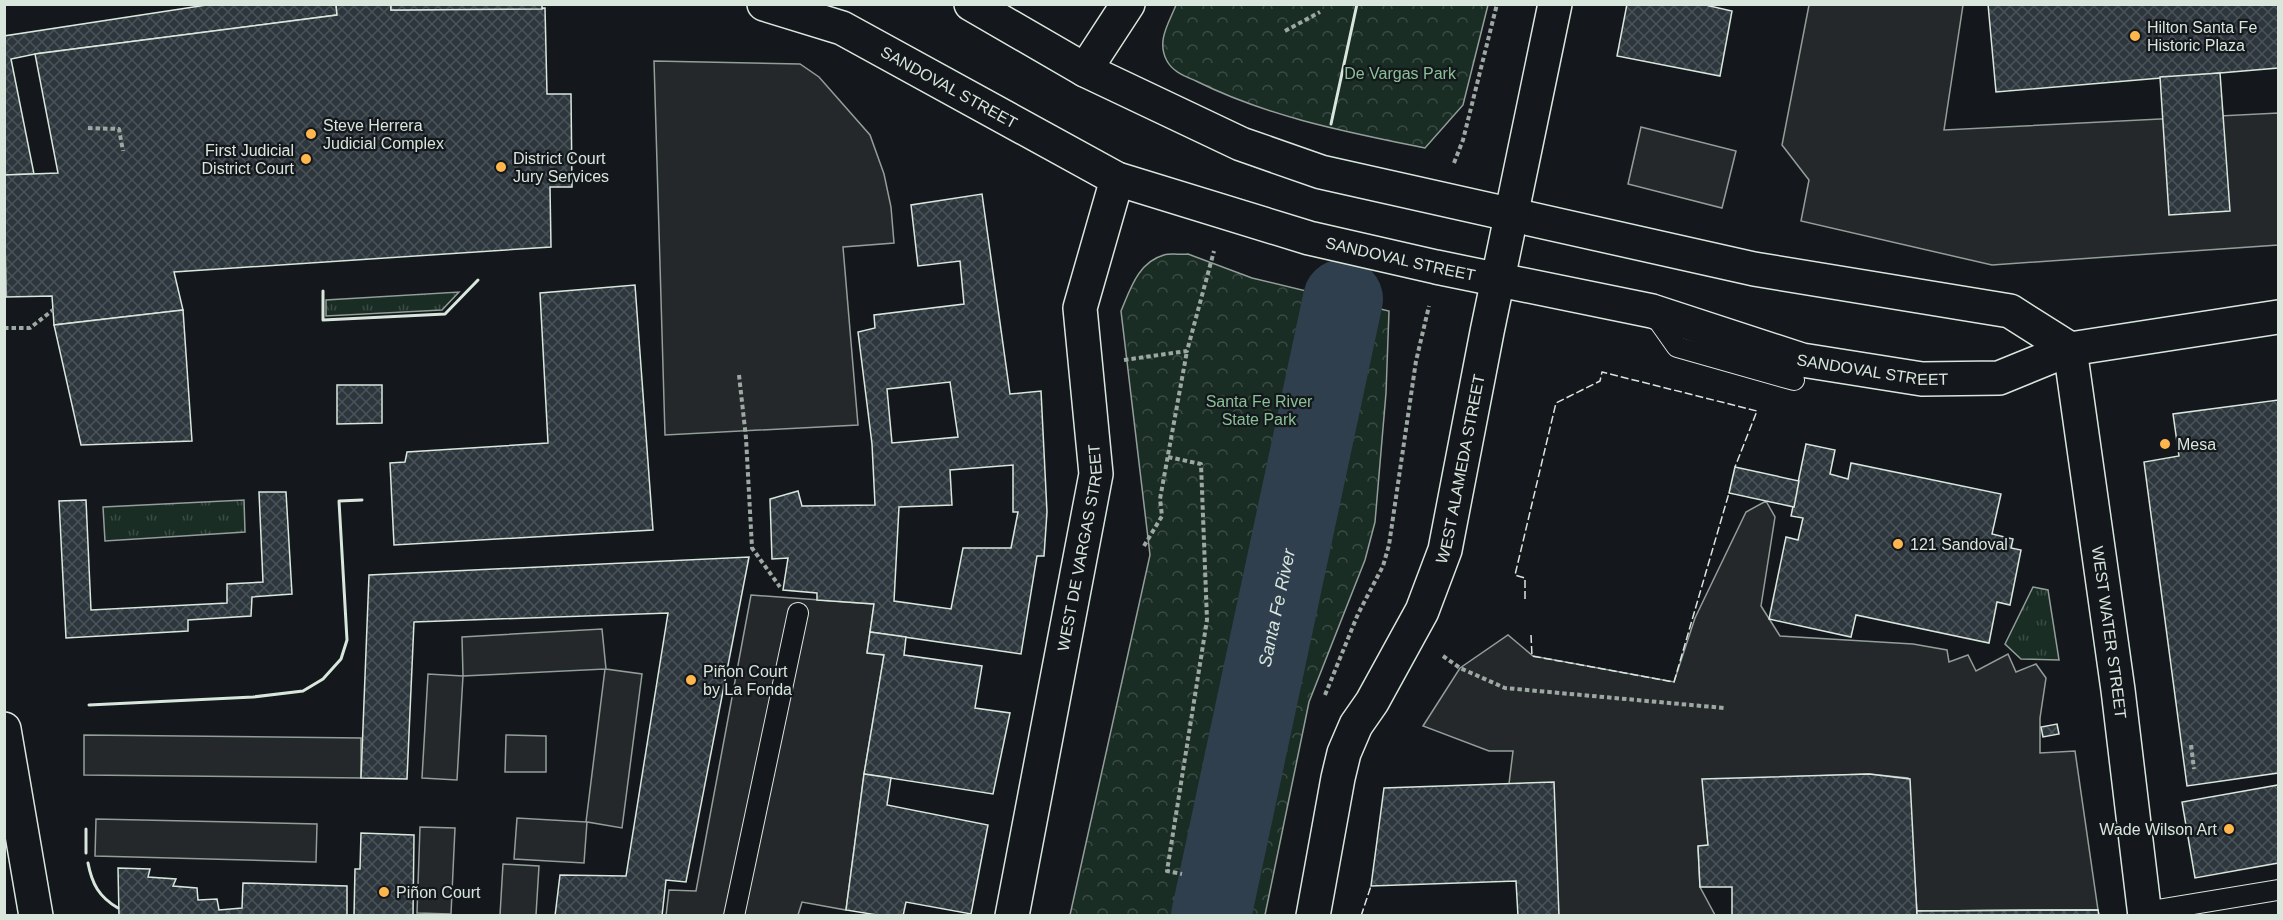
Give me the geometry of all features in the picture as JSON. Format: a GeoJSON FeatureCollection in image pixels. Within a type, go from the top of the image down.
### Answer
{"type":"FeatureCollection","features":[{"type":"Feature","properties":{"kind":"street","name":"SANDOVAL STREET"},"geometry":{"type":"LineString","coordinates":[[764,4],[842,28],[1117,179],[1309,238],[1652,311],[1802,360],[1922,379],[1999,378],[2070,349],[2278,318]]}},
{"type":"Feature","properties":{"kind":"street"},"geometry":{"type":"LineString","coordinates":[[971,4],[1085,70],[1241,144],[1321,172],[1754,269],[2010,311],[2070,349]]}},
{"type":"Feature","properties":{"kind":"street"},"geometry":{"type":"LineString","coordinates":[[1085,70],[1128,4]]}},
{"type":"Feature","properties":{"kind":"street","name":"WEST ALAMEDA STREET"},"geometry":{"type":"LineString","coordinates":[[1313,915],[1344,753],[1356,726],[1422,611],[1445,550],[1555,4]]}},
{"type":"Feature","properties":{"kind":"street","name":"WEST DE VARGAS STREET"},"geometry":{"type":"LineString","coordinates":[[1012,915],[1096,474],[1080,308],[1117,179]]}},
{"type":"Feature","properties":{"kind":"street","name":"WEST WATER STREET"},"geometry":{"type":"LineString","coordinates":[[2070,349],[2118,690],[2145,914]]}},
{"type":"Feature","properties":{"kind":"street"},"geometry":{"type":"LineString","coordinates":[[4,729],[36,915]]}},
{"type":"Feature","properties":{"kind":"lane"},"geometry":{"type":"LineString","coordinates":[[1652,311],[1677,347],[1794,380]]}},
{"type":"Feature","properties":{"kind":"lane"},"geometry":{"type":"LineString","coordinates":[[734,915],[798,613]]}},
{"type":"Feature","properties":{"kind":"lane"},"geometry":{"type":"LineString","coordinates":[[2145,914],[2278,890]]}},
{"type":"Feature","properties":{"kind":"path"},"geometry":{"type":"LineString","coordinates":[[1454,161],[1463,140],[1497,4]]}},
{"type":"Feature","properties":{"kind":"path"},"geometry":{"type":"LineString","coordinates":[[1286,31],[1320,12]]}},
{"type":"Feature","properties":{"kind":"path"},"geometry":{"type":"LineString","coordinates":[[88,128],[119,129],[123,151]]}},
{"type":"Feature","properties":{"kind":"path"},"geometry":{"type":"LineString","coordinates":[[1144,546],[1162,516],[1160,499],[1187,351],[1214,251]]}},
{"type":"Feature","properties":{"kind":"path"},"geometry":{"type":"LineString","coordinates":[[4,327],[30,327],[53,310]]}},
{"type":"Feature","properties":{"kind":"path"},"geometry":{"type":"LineString","coordinates":[[1324,697],[1359,614],[1383,566],[1389,545],[1416,361],[1427,321]]}},
{"type":"Feature","properties":{"kind":"path"},"geometry":{"type":"LineString","coordinates":[[1120,360],[1187,351]]}},
{"type":"Feature","properties":{"kind":"path"},"geometry":{"type":"LineString","coordinates":[[739,375],[746,438],[752,548],[798,613]]}},
{"type":"Feature","properties":{"kind":"path"},"geometry":{"type":"LineString","coordinates":[[1168,457],[1201,464],[1207,620],[1167,871],[1182,874]]}},
{"type":"Feature","properties":{"kind":"path"},"geometry":{"type":"LineString","coordinates":[[1409,636],[1460,668],[1505,688],[1724,708]]}},
{"type":"Feature","properties":{"kind":"path"},"geometry":{"type":"LineString","coordinates":[[2191,745],[2194,769]]}},
{"type":"Feature","properties":{"kind":"green space","name":"De Vargas Park"},"geometry":{"type":"Polygon","coordinates":[[[1176,4],[1488,5],[1463,105],[1425,148],[1280,114],[1223,94],[1180,73],[1167,61],[1163,46],[1165,32],[1176,4]]]}},
{"type":"Feature","properties":{"kind":"green space","name":"Santa Fe River State Park"},"geometry":{"type":"Polygon","coordinates":[[[1188,254],[1252,278],[1389,311],[1386,393],[1375,522],[1365,560],[1309,702],[1265,915],[1070,915],[1150,555],[1121,311],[1136,278],[1148,264],[1164,255],[1188,254]]]}},
{"type":"Feature","properties":{"kind":"green space"},"geometry":{"type":"Polygon","coordinates":[[[459,292],[442,310],[326,316],[326,300],[459,292]]]}},
{"type":"Feature","properties":{"kind":"green space"},"geometry":{"type":"Polygon","coordinates":[[[244,500],[245,532],[105,541],[103,507],[244,500]]]}},
{"type":"Feature","properties":{"kind":"green space"},"geometry":{"type":"Polygon","coordinates":[[[2033,587],[2048,590],[2059,660],[2021,659],[2005,644],[2033,587]]]}},
{"type":"Feature","properties":{"kind":"shaded area"},"geometry":{"type":"Polygon","coordinates":[[[1809,5],[1963,5],[1944,130],[2278,113],[2278,245],[1992,265],[1801,221],[1809,180],[1782,145],[1809,5]]]}},
{"type":"Feature","properties":{"kind":"shaded area"},"geometry":{"type":"Polygon","coordinates":[[[654,61],[800,64],[819,77],[870,135],[884,174],[891,207],[894,243],[843,247],[858,425],[665,435],[654,61]]]}},
{"type":"Feature","properties":{"kind":"shaded area"},"geometry":{"type":"Polygon","coordinates":[[[1641,127],[1736,151],[1722,208],[1628,184],[1641,127]]]}},
{"type":"Feature","properties":{"kind":"shaded area"},"geometry":{"type":"Polygon","coordinates":[[[1766,501],[1775,517],[1761,606],[1780,636],[1913,644],[1947,650],[1949,662],[1968,655],[1976,671],[2008,654],[2016,672],[2036,664],[2046,678],[2040,718],[2040,753],[2075,751],[2098,910],[1917,911],[1908,778],[1869,774],[1703,780],[1708,845],[1698,847],[1700,887],[1715,915],[1559,915],[1509,784],[1513,751],[1489,751],[1423,726],[1460,668],[1508,635],[1533,656],[1674,682],[1695,618],[1746,512],[1766,501]]]}},
{"type":"Feature","properties":{"kind":"shaded area"},"geometry":{"type":"Polygon","coordinates":[[[751,595],[874,604],[867,652],[884,655],[864,774],[846,910],[802,902],[798,915],[666,916],[669,890],[696,891],[751,595]]]}},
{"type":"Feature","properties":{"kind":"shaded area"},"geometry":{"type":"Polygon","coordinates":[[[602,629],[606,669],[642,674],[622,828],[587,822],[584,863],[514,859],[517,818],[586,822],[605,669],[463,676],[462,637],[602,629]]]}},
{"type":"Feature","properties":{"kind":"shaded area"},"geometry":{"type":"Polygon","coordinates":[[[428,674],[463,676],[457,780],[422,778],[428,674]]]}},
{"type":"Feature","properties":{"kind":"shaded area"},"geometry":{"type":"Polygon","coordinates":[[[84,735],[361,738],[361,778],[84,775],[84,735]]]}},
{"type":"Feature","properties":{"kind":"shaded area"},"geometry":{"type":"Polygon","coordinates":[[[506,735],[546,736],[546,772],[505,772],[506,735]]]}},
{"type":"Feature","properties":{"kind":"shaded area"},"geometry":{"type":"Polygon","coordinates":[[[96,819],[317,824],[316,862],[95,856],[96,819]]]}},
{"type":"Feature","properties":{"kind":"shaded area"},"geometry":{"type":"Polygon","coordinates":[[[420,827],[455,828],[451,914],[417,913],[420,827]]]}},
{"type":"Feature","properties":{"kind":"shaded area"},"geometry":{"type":"Polygon","coordinates":[[[503,864],[539,866],[536,915],[500,915],[503,864]]]}},
{"type":"Feature","properties":{"kind":"building"},"geometry":{"type":"Polygon","coordinates":[[[213,4],[336,4],[337,15],[11,59],[34,174],[4,175],[4,36],[213,4]]]}},
{"type":"Feature","properties":{"kind":"building","name":"Steve Herrera Judicial Complex"},"geometry":{"type":"Polygon","coordinates":[[[336,4],[391,4],[391,10],[545,8],[547,94],[571,94],[572,187],[550,187],[551,247],[174,272],[183,310],[54,325],[52,296],[6,297],[4,175],[58,173],[35,54],[337,15],[336,4]]]}},
{"type":"Feature","properties":{"kind":"building"},"geometry":{"type":"Polygon","coordinates":[[[391,4],[542,4],[542,9],[391,10],[391,4]]]}},
{"type":"Feature","properties":{"kind":"building"},"geometry":{"type":"Polygon","coordinates":[[[1627,4],[1701,4],[1732,11],[1720,76],[1617,56],[1627,4]]]}},
{"type":"Feature","properties":{"kind":"building","name":"Hilton Santa Fe Historic Plaza"},"geometry":{"type":"Polygon","coordinates":[[[1988,4],[2278,4],[2278,68],[1996,92],[1988,4]]]}},
{"type":"Feature","properties":{"kind":"building"},"geometry":{"type":"Polygon","coordinates":[[[2220,73],[2230,211],[2169,215],[2160,77],[2220,73]]]}},
{"type":"Feature","properties":{"kind":"building"},"geometry":{"type":"Polygon","coordinates":[[[982,194],[1010,394],[1041,391],[1047,512],[1044,556],[1037,556],[1021,654],[870,632],[874,604],[817,600],[817,593],[783,590],[788,558],[772,559],[770,499],[798,491],[802,506],[875,505],[872,444],[858,332],[875,328],[874,315],[964,304],[960,261],[918,266],[911,205],[982,194]],[[950,382],[887,389],[892,443],[958,437],[950,382]],[[1013,465],[950,470],[952,505],[899,507],[894,601],[951,609],[963,548],[1011,548],[1018,512],[1013,512],[1013,465]]]}},
{"type":"Feature","properties":{"kind":"building"},"geometry":{"type":"Polygon","coordinates":[[[635,285],[653,530],[394,545],[390,463],[405,462],[407,452],[548,443],[540,293],[635,285]]]}},
{"type":"Feature","properties":{"kind":"building"},"geometry":{"type":"Polygon","coordinates":[[[183,310],[192,441],[81,445],[54,325],[183,310]]]}},
{"type":"Feature","properties":{"kind":"building"},"geometry":{"type":"Polygon","coordinates":[[[337,385],[382,385],[382,423],[337,424],[337,385]]]}},
{"type":"Feature","properties":{"kind":"building"},"geometry":{"type":"Polygon","coordinates":[[[2278,400],[2278,773],[2187,786],[2144,462],[2179,456],[2173,414],[2278,400]]]}},
{"type":"Feature","properties":{"kind":"building","name":"121 Sandoval"},"geometry":{"type":"Polygon","coordinates":[[[1806,444],[1835,450],[1830,474],[1848,479],[1851,463],[2001,494],[1992,534],[2013,539],[2011,548],[2021,550],[2010,605],[1997,602],[1989,643],[1856,615],[1851,637],[1769,619],[1786,537],[1798,540],[1803,518],[1791,516],[1806,444]]]}},
{"type":"Feature","properties":{"kind":"building"},"geometry":{"type":"Polygon","coordinates":[[[1735,467],[1799,481],[1794,507],[1729,493],[1735,467]]]}},
{"type":"Feature","properties":{"kind":"building"},"geometry":{"type":"Polygon","coordinates":[[[259,492],[286,492],[292,594],[252,597],[251,616],[188,620],[188,631],[66,638],[59,501],[86,500],[91,610],[227,603],[227,584],[263,582],[259,492]]]}},
{"type":"Feature","properties":{"kind":"building","name":"Piñon Court by La Fonda"},"geometry":{"type":"Polygon","coordinates":[[[749,557],[686,882],[666,880],[662,916],[555,916],[560,875],[626,876],[668,613],[414,622],[407,779],[361,778],[369,575],[749,557]]]}},
{"type":"Feature","properties":{"kind":"building"},"geometry":{"type":"Polygon","coordinates":[[[870,632],[906,637],[904,655],[982,666],[975,708],[1010,713],[993,794],[864,774],[884,655],[867,653],[870,632]]]}},
{"type":"Feature","properties":{"kind":"building"},"geometry":{"type":"Polygon","coordinates":[[[2057,724],[2059,734],[2043,737],[2041,727],[2057,724]]]}},
{"type":"Feature","properties":{"kind":"building"},"geometry":{"type":"Polygon","coordinates":[[[864,774],[891,778],[887,805],[988,825],[971,914],[906,902],[903,916],[883,916],[846,910],[864,774]]]}},
{"type":"Feature","properties":{"kind":"building"},"geometry":{"type":"Polygon","coordinates":[[[1869,774],[1910,779],[1917,916],[1732,916],[1732,887],[1700,887],[1698,846],[1708,845],[1702,779],[1869,774]]]}},
{"type":"Feature","properties":{"kind":"building"},"geometry":{"type":"Polygon","coordinates":[[[1554,782],[1559,916],[1518,916],[1516,881],[1371,886],[1384,788],[1554,782]]]}},
{"type":"Feature","properties":{"kind":"building"},"geometry":{"type":"Polygon","coordinates":[[[2278,785],[2278,863],[2195,878],[2182,802],[2278,785]]]}},
{"type":"Feature","properties":{"kind":"building","name":"Piñon Court"},"geometry":{"type":"Polygon","coordinates":[[[361,833],[414,835],[413,916],[354,916],[355,869],[360,869],[361,833]]]}},
{"type":"Feature","properties":{"kind":"building"},"geometry":{"type":"Polygon","coordinates":[[[118,868],[150,869],[148,877],[176,879],[173,886],[197,888],[198,900],[217,899],[219,910],[242,908],[243,883],[347,886],[347,916],[119,916],[118,868]]]}},
{"type":"Feature","properties":{"kind":"building"},"geometry":{"type":"Polygon","coordinates":[[[2098,910],[2099,916],[1917,916],[1917,911],[2098,910]]]}},
{"type":"Feature","properties":{"kind":"building"},"geometry":{"type":"Polygon","coordinates":[[[2098,910],[2099,916],[1917,916],[1917,911],[2098,910]]]}},
{"type":"Feature","properties":{"kind":"waterway","name":"Santa Fe River"},"geometry":{"type":"LineString","coordinates":[[1211,916],[1343,299]]}},
{"type":"Feature","properties":{"kind":"fence"},"geometry":{"type":"LineString","coordinates":[[1525,599],[1525,578],[1515,575],[1556,403],[1600,381],[1602,372],[1757,411],[1735,467]]}},
{"type":"Feature","properties":{"kind":"fence"},"geometry":{"type":"LineString","coordinates":[[1531,635],[1532,656],[1674,682],[1729,493]]}},
{"type":"Feature","properties":{"kind":"fence"},"geometry":{"type":"LineString","coordinates":[[1361,916],[1371,886]]}},
{"type":"Feature","properties":{"kind":"wall"},"geometry":{"type":"LineString","coordinates":[[1331,124],[1357,4]]}},
{"type":"Feature","properties":{"kind":"wall"},"geometry":{"type":"LineString","coordinates":[[323,291],[323,320],[445,314],[478,280]]}},
{"type":"Feature","properties":{"kind":"wall"},"geometry":{"type":"LineString","coordinates":[[89,705],[253,697],[303,691],[323,679],[341,659],[347,640],[339,501],[362,500]]}},
{"type":"Feature","properties":{"kind":"wall"},"geometry":{"type":"LineString","coordinates":[[86,829],[86,853]]}},
{"type":"Feature","properties":{"kind":"wall"},"geometry":{"type":"LineString","coordinates":[[88,863],[97,889],[118,908]]}},
{"type":"Feature","properties":{"kind":"place","name":"Hilton Santa Fe Historic Plaza"},"geometry":{"type":"Point","coordinates":[2135,36]}},
{"type":"Feature","properties":{"kind":"place","name":"Steve Herrera Judicial Complex"},"geometry":{"type":"Point","coordinates":[311,134]}},
{"type":"Feature","properties":{"kind":"place","name":"First Judicial District Court"},"geometry":{"type":"Point","coordinates":[306,159]}},
{"type":"Feature","properties":{"kind":"place","name":"District Court Jury Services"},"geometry":{"type":"Point","coordinates":[501,167]}},
{"type":"Feature","properties":{"kind":"place","name":"Mesa"},"geometry":{"type":"Point","coordinates":[2165,444]}},
{"type":"Feature","properties":{"kind":"place","name":"121 Sandoval"},"geometry":{"type":"Point","coordinates":[1898,544]}},
{"type":"Feature","properties":{"kind":"place","name":"Piñon Court by La Fonda"},"geometry":{"type":"Point","coordinates":[691,680]}},
{"type":"Feature","properties":{"kind":"place","name":"Wade Wilson Art"},"geometry":{"type":"Point","coordinates":[2229,829]}},
{"type":"Feature","properties":{"kind":"place","name":"Piñon Court"},"geometry":{"type":"Point","coordinates":[384,892]}}]}
